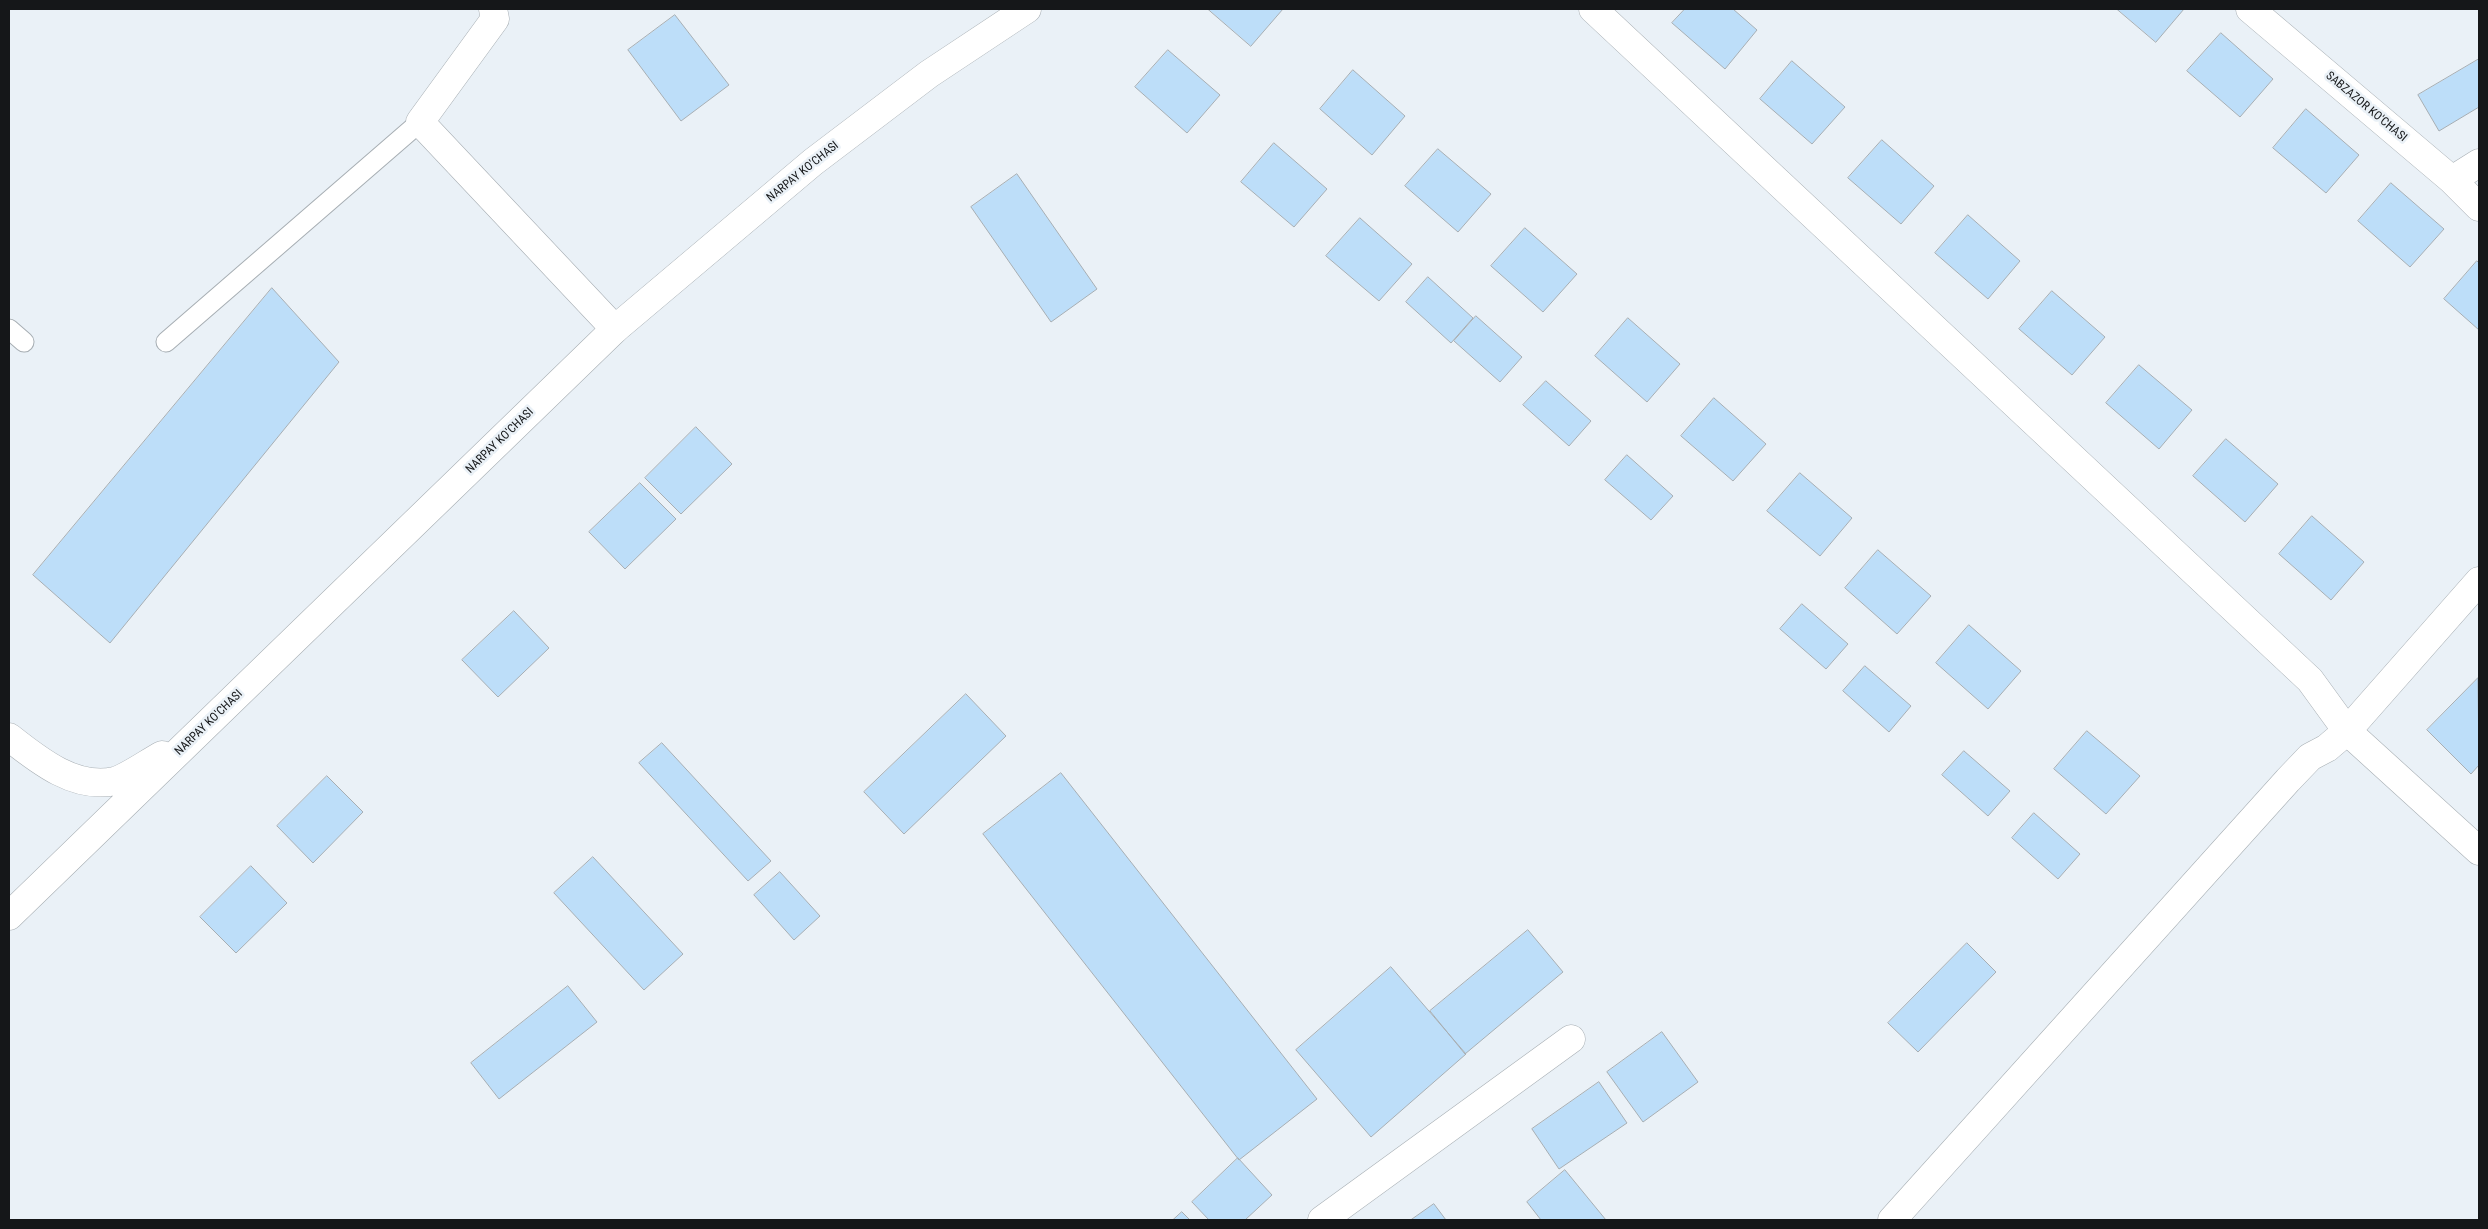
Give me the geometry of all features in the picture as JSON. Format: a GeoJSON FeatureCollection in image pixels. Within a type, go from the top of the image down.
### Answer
{"type":"FeatureCollection","features":[{"type":"Feature","properties":{"kind":"street"},"geometry":{"type":"LineString","coordinates":[[493,9],[495,19],[420,122],[614,330]]}},
{"type":"Feature","properties":{"kind":"street","name":"NARPAY KO'CHASI"},"geometry":{"type":"LineString","coordinates":[[9,916],[614,330],[813,162],[929,74],[1027,9]]}},
{"type":"Feature","properties":{"kind":"street"},"geometry":{"type":"LineString","coordinates":[[1593,9],[2310,680],[2347,732],[2479,852]]}},
{"type":"Feature","properties":{"kind":"street","name":"SABZAZOR KO'CHASI"},"geometry":{"type":"LineString","coordinates":[[2250,9],[2452,180],[2479,207]]}},
{"type":"Feature","properties":{"kind":"street"},"geometry":{"type":"LineString","coordinates":[[2452,180],[2479,162]]}},
{"type":"Feature","properties":{"kind":"street"},"geometry":{"type":"LineString","coordinates":[[1892,1220],[2288,780],[2310,757],[2347,732],[2479,582]]}},
{"type":"Feature","properties":{"kind":"street"},"geometry":{"type":"LineString","coordinates":[[9,737],[39,761],[83,782],[115,780],[196,736]]}},
{"type":"Feature","properties":{"kind":"street"},"geometry":{"type":"LineString","coordinates":[[1322,1220],[1571,1039]]}},
{"type":"Feature","properties":{"kind":"lane"},"geometry":{"type":"LineString","coordinates":[[166,342],[420,122]]}},
{"type":"Feature","properties":{"kind":"lane"},"geometry":{"type":"LineString","coordinates":[[9,329],[24,342]]}},
{"type":"Feature","properties":{"kind":"building"},"geometry":{"type":"Polygon","coordinates":[[[1208,9],[1283,9],[1251,46],[1208,9]]]}},
{"type":"Feature","properties":{"kind":"building"},"geometry":{"type":"Polygon","coordinates":[[[1685,9],[1733,9],[1757,30],[1725,69],[1672,23],[1685,9]]]}},
{"type":"Feature","properties":{"kind":"building"},"geometry":{"type":"Polygon","coordinates":[[[2117,9],[2184,9],[2156,42],[2117,9]]]}},
{"type":"Feature","properties":{"kind":"building"},"geometry":{"type":"Polygon","coordinates":[[[675,15],[729,85],[681,121],[628,50],[675,15]]]}},
{"type":"Feature","properties":{"kind":"building"},"geometry":{"type":"Polygon","coordinates":[[[2221,33],[2273,79],[2240,117],[2187,71],[2221,33]]]}},
{"type":"Feature","properties":{"kind":"building"},"geometry":{"type":"Polygon","coordinates":[[[1168,50],[1220,95],[1187,133],[1135,87],[1168,50]]]}},
{"type":"Feature","properties":{"kind":"building"},"geometry":{"type":"Polygon","coordinates":[[[2479,59],[2479,107],[2439,131],[2418,95],[2479,59]]]}},
{"type":"Feature","properties":{"kind":"building"},"geometry":{"type":"Polygon","coordinates":[[[1792,61],[1845,107],[1812,144],[1760,99],[1792,61]]]}},
{"type":"Feature","properties":{"kind":"building"},"geometry":{"type":"Polygon","coordinates":[[[1353,70],[1405,116],[1372,155],[1320,109],[1353,70]]]}},
{"type":"Feature","properties":{"kind":"building"},"geometry":{"type":"Polygon","coordinates":[[[2306,109],[2359,155],[2326,193],[2273,148],[2306,109]]]}},
{"type":"Feature","properties":{"kind":"building"},"geometry":{"type":"Polygon","coordinates":[[[1882,140],[1934,186],[1901,224],[1848,178],[1882,140]]]}},
{"type":"Feature","properties":{"kind":"building"},"geometry":{"type":"Polygon","coordinates":[[[1274,143],[1327,189],[1294,227],[1241,182],[1274,143]]]}},
{"type":"Feature","properties":{"kind":"building"},"geometry":{"type":"Polygon","coordinates":[[[1438,149],[1491,194],[1458,232],[1405,186],[1438,149]]]}},
{"type":"Feature","properties":{"kind":"building"},"geometry":{"type":"Polygon","coordinates":[[[1017,174],[1097,289],[1051,322],[971,207],[1017,174]]]}},
{"type":"Feature","properties":{"kind":"building"},"geometry":{"type":"Polygon","coordinates":[[[2391,183],[2444,229],[2410,267],[2358,221],[2391,183]]]}},
{"type":"Feature","properties":{"kind":"building"},"geometry":{"type":"Polygon","coordinates":[[[1968,215],[2020,261],[1988,299],[1935,253],[1968,215]]]}},
{"type":"Feature","properties":{"kind":"building"},"geometry":{"type":"Polygon","coordinates":[[[1360,218],[1412,264],[1379,301],[1326,256],[1360,218]]]}},
{"type":"Feature","properties":{"kind":"building"},"geometry":{"type":"Polygon","coordinates":[[[1525,228],[1577,274],[1543,312],[1491,266],[1525,228]]]}},
{"type":"Feature","properties":{"kind":"building"},"geometry":{"type":"Polygon","coordinates":[[[2477,261],[2479,263],[2479,330],[2444,299],[2477,261]]]}},
{"type":"Feature","properties":{"kind":"building"},"geometry":{"type":"Polygon","coordinates":[[[1428,277],[1473,318],[1451,343],[1406,302],[1428,277]]]}},
{"type":"Feature","properties":{"kind":"building"},"geometry":{"type":"Polygon","coordinates":[[[272,288],[339,362],[110,643],[33,575],[272,288]]]}},
{"type":"Feature","properties":{"kind":"building"},"geometry":{"type":"Polygon","coordinates":[[[2052,291],[2105,337],[2072,375],[2019,329],[2052,291]]]}},
{"type":"Feature","properties":{"kind":"building"},"geometry":{"type":"Polygon","coordinates":[[[1476,316],[1522,357],[1500,382],[1454,341],[1476,316]]]}},
{"type":"Feature","properties":{"kind":"building"},"geometry":{"type":"Polygon","coordinates":[[[1628,318],[1680,364],[1647,402],[1595,356],[1628,318]]]}},
{"type":"Feature","properties":{"kind":"building"},"geometry":{"type":"Polygon","coordinates":[[[2139,365],[2192,410],[2159,449],[2106,403],[2139,365]]]}},
{"type":"Feature","properties":{"kind":"building"},"geometry":{"type":"Polygon","coordinates":[[[1546,381],[1591,421],[1569,446],[1523,405],[1546,381]]]}},
{"type":"Feature","properties":{"kind":"building"},"geometry":{"type":"Polygon","coordinates":[[[1714,398],[1766,444],[1733,481],[1681,436],[1714,398]]]}},
{"type":"Feature","properties":{"kind":"building"},"geometry":{"type":"Polygon","coordinates":[[[696,427],[732,464],[681,514],[645,478],[696,427]]]}},
{"type":"Feature","properties":{"kind":"building"},"geometry":{"type":"Polygon","coordinates":[[[2226,439],[2278,484],[2245,522],[2193,476],[2226,439]]]}},
{"type":"Feature","properties":{"kind":"building"},"geometry":{"type":"Polygon","coordinates":[[[1627,455],[1673,496],[1651,520],[1605,480],[1627,455]]]}},
{"type":"Feature","properties":{"kind":"building"},"geometry":{"type":"Polygon","coordinates":[[[1800,473],[1852,518],[1820,556],[1767,511],[1800,473]]]}},
{"type":"Feature","properties":{"kind":"building"},"geometry":{"type":"Polygon","coordinates":[[[640,483],[676,519],[625,569],[589,532],[640,483]]]}},
{"type":"Feature","properties":{"kind":"building"},"geometry":{"type":"Polygon","coordinates":[[[2312,516],[2364,562],[2331,600],[2279,554],[2312,516]]]}},
{"type":"Feature","properties":{"kind":"building"},"geometry":{"type":"Polygon","coordinates":[[[1878,550],[1931,596],[1897,634],[1845,588],[1878,550]]]}},
{"type":"Feature","properties":{"kind":"building"},"geometry":{"type":"Polygon","coordinates":[[[1802,604],[1848,644],[1826,669],[1780,629],[1802,604]]]}},
{"type":"Feature","properties":{"kind":"building"},"geometry":{"type":"Polygon","coordinates":[[[514,611],[549,648],[498,697],[462,660],[514,611]]]}},
{"type":"Feature","properties":{"kind":"building"},"geometry":{"type":"Polygon","coordinates":[[[1969,625],[2021,671],[1988,709],[1936,663],[1969,625]]]}},
{"type":"Feature","properties":{"kind":"building"},"geometry":{"type":"Polygon","coordinates":[[[1865,666],[1911,706],[1889,732],[1843,691],[1865,666]]]}},
{"type":"Feature","properties":{"kind":"building"},"geometry":{"type":"Polygon","coordinates":[[[2478,678],[2479,765],[2471,774],[2427,730],[2478,678]]]}},
{"type":"Feature","properties":{"kind":"building"},"geometry":{"type":"Polygon","coordinates":[[[966,694],[1006,736],[904,834],[864,792],[966,694]]]}},
{"type":"Feature","properties":{"kind":"building"},"geometry":{"type":"Polygon","coordinates":[[[2087,731],[2140,776],[2106,814],[2054,769],[2087,731]]]}},
{"type":"Feature","properties":{"kind":"building"},"geometry":{"type":"Polygon","coordinates":[[[662,743],[771,861],[748,881],[639,763],[662,743]]]}},
{"type":"Feature","properties":{"kind":"building"},"geometry":{"type":"Polygon","coordinates":[[[1964,751],[2010,791],[1988,816],[1942,775],[1964,751]]]}},
{"type":"Feature","properties":{"kind":"building"},"geometry":{"type":"Polygon","coordinates":[[[1061,773],[1317,1099],[1239,1160],[983,834],[1061,773]]]}},
{"type":"Feature","properties":{"kind":"building"},"geometry":{"type":"Polygon","coordinates":[[[327,776],[363,812],[313,863],[277,826],[327,776]]]}},
{"type":"Feature","properties":{"kind":"building"},"geometry":{"type":"Polygon","coordinates":[[[2034,813],[2080,854],[2058,879],[2012,838],[2034,813]]]}},
{"type":"Feature","properties":{"kind":"building"},"geometry":{"type":"Polygon","coordinates":[[[593,857],[683,954],[644,990],[554,893],[593,857]]]}},
{"type":"Feature","properties":{"kind":"building"},"geometry":{"type":"Polygon","coordinates":[[[251,866],[287,903],[236,953],[200,917],[251,866]]]}},
{"type":"Feature","properties":{"kind":"building"},"geometry":{"type":"Polygon","coordinates":[[[780,872],[820,916],[794,940],[754,895],[780,872]]]}},
{"type":"Feature","properties":{"kind":"building"},"geometry":{"type":"Polygon","coordinates":[[[1528,930],[1563,972],[1465,1054],[1430,1011],[1528,930]]]}},
{"type":"Feature","properties":{"kind":"building"},"geometry":{"type":"Polygon","coordinates":[[[1967,943],[1996,972],[1918,1052],[1888,1023],[1967,943]]]}},
{"type":"Feature","properties":{"kind":"building"},"geometry":{"type":"Polygon","coordinates":[[[1391,967],[1466,1054],[1371,1137],[1296,1050],[1391,967]]]}},
{"type":"Feature","properties":{"kind":"building"},"geometry":{"type":"Polygon","coordinates":[[[568,986],[597,1022],[499,1099],[471,1063],[568,986]]]}},
{"type":"Feature","properties":{"kind":"building"},"geometry":{"type":"Polygon","coordinates":[[[1662,1032],[1698,1082],[1643,1122],[1607,1072],[1662,1032]]]}},
{"type":"Feature","properties":{"kind":"building"},"geometry":{"type":"Polygon","coordinates":[[[1599,1082],[1627,1123],[1559,1169],[1532,1129],[1599,1082]]]}},
{"type":"Feature","properties":{"kind":"building"},"geometry":{"type":"Polygon","coordinates":[[[1238,1158],[1272,1195],[1245,1220],[1209,1220],[1192,1202],[1238,1158]]]}},
{"type":"Feature","properties":{"kind":"building"},"geometry":{"type":"Polygon","coordinates":[[[1565,1170],[1606,1220],[1541,1220],[1527,1202],[1565,1170]]]}},
{"type":"Feature","properties":{"kind":"building"},"geometry":{"type":"Polygon","coordinates":[[[1434,1204],[1446,1220],[1411,1220],[1434,1204]]]}},
{"type":"Feature","properties":{"kind":"building"},"geometry":{"type":"Polygon","coordinates":[[[1182,1212],[1190,1220],[1173,1220],[1182,1212]]]}}]}
